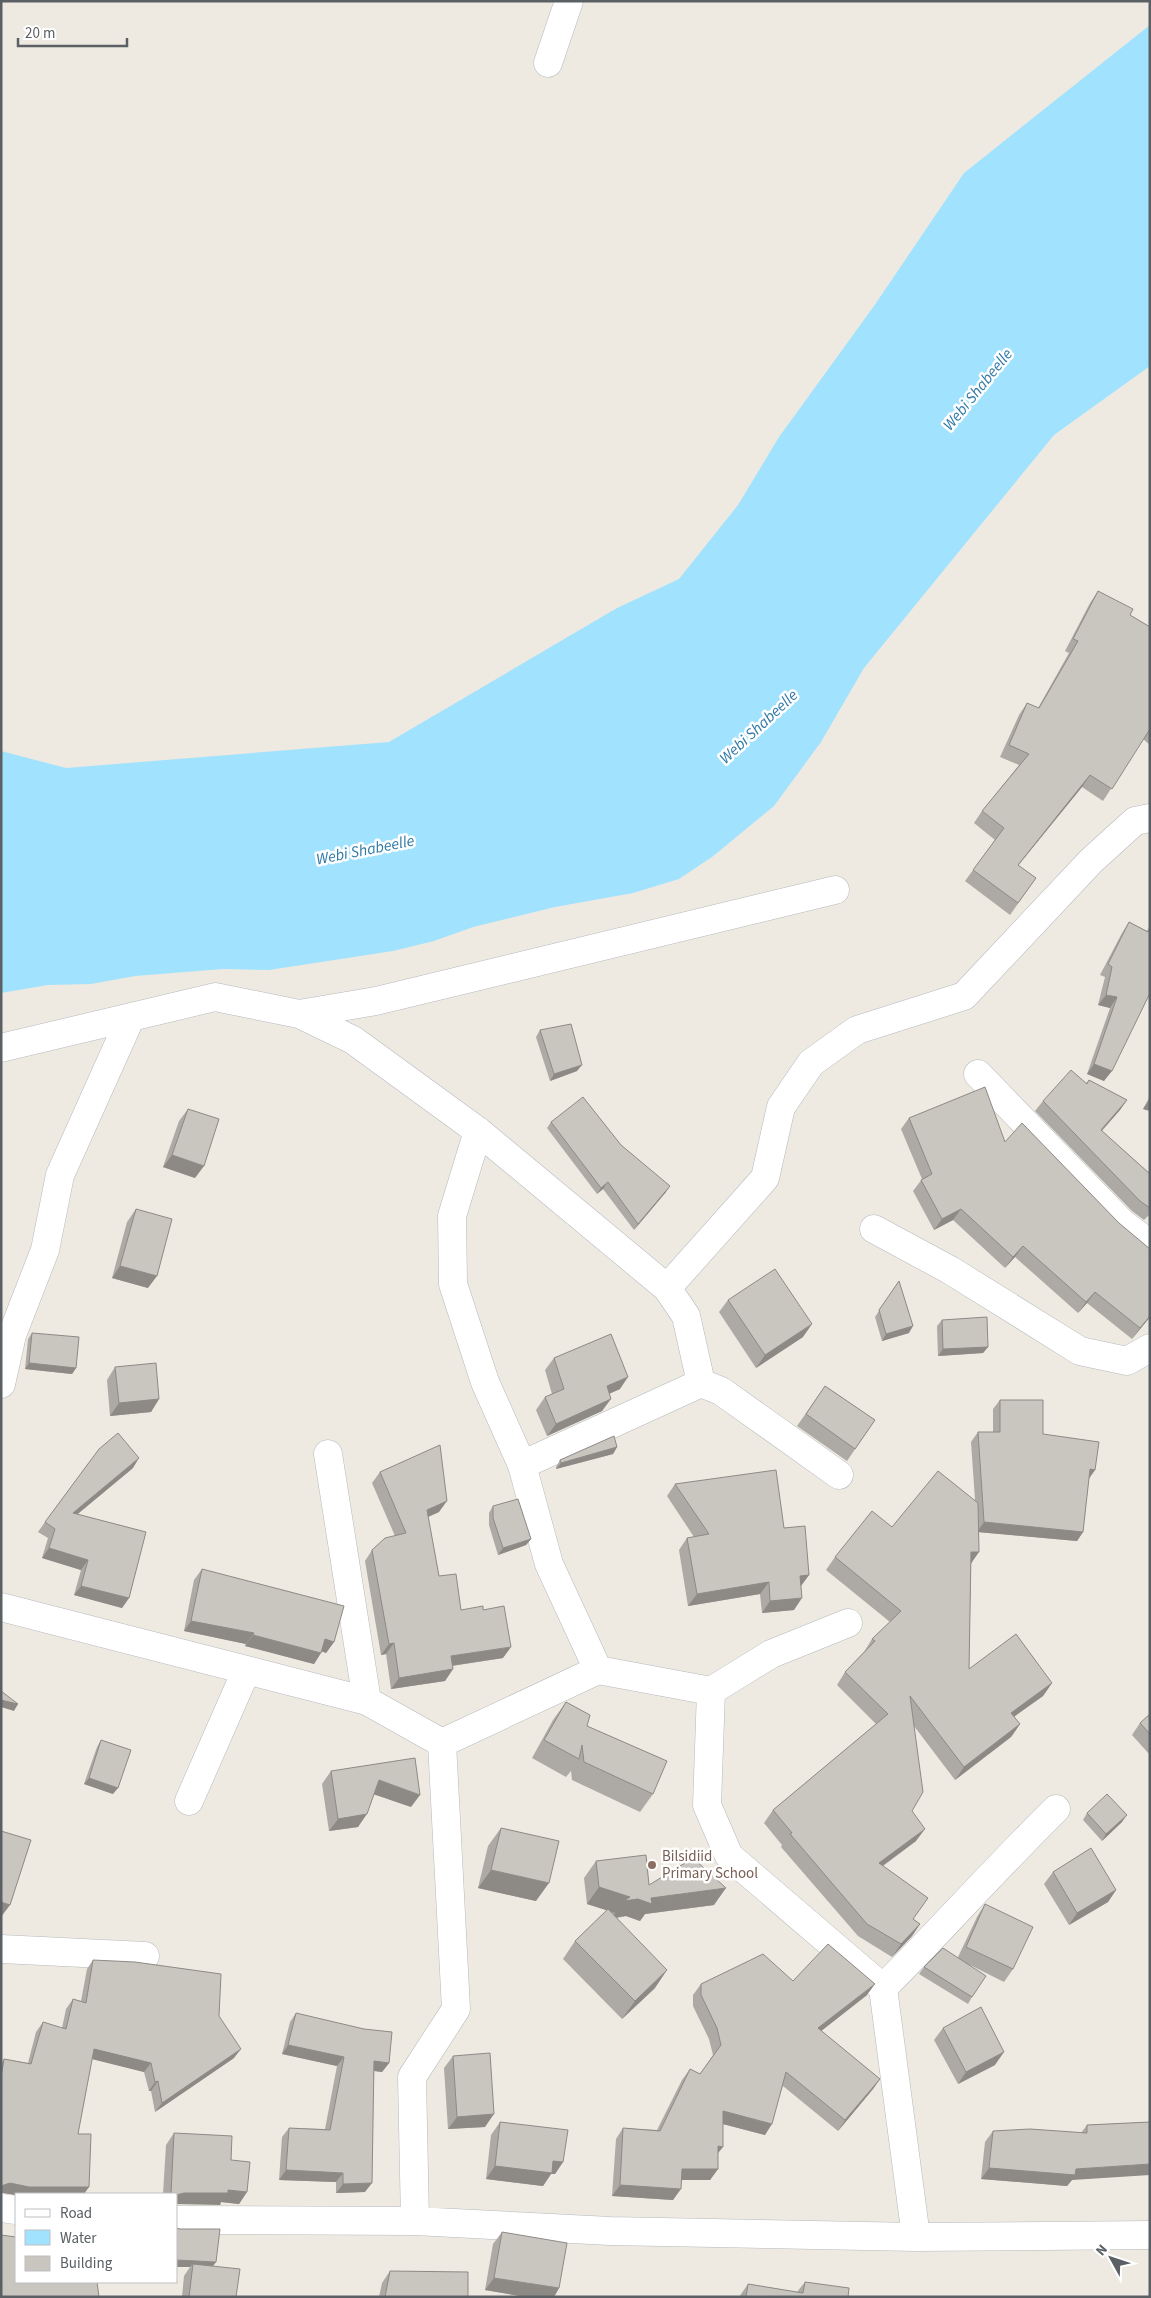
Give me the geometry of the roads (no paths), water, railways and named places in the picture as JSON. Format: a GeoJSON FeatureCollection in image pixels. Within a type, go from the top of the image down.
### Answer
{"type":"FeatureCollection","features":[{"type":"Feature","properties":{"kind":"street"},"geometry":{"type":"LineString","coordinates":[[548,63],[569,1]]}},
{"type":"Feature","properties":{"kind":"street"},"geometry":{"type":"LineString","coordinates":[[667,1288],[765,1178],[781,1107],[811,1063],[857,1030],[964,996],[1091,861],[1135,820],[1150,818]]}},
{"type":"Feature","properties":{"kind":"street"},"geometry":{"type":"LineString","coordinates":[[298,1014],[376,1001],[835,890]]}},
{"type":"Feature","properties":{"kind":"street"},"geometry":{"type":"LineString","coordinates":[[1,1048],[216,998],[298,1014],[353,1040],[478,1131],[667,1288],[686,1316],[701,1382]]}},
{"type":"Feature","properties":{"kind":"street"},"geometry":{"type":"LineString","coordinates":[[1,1384],[12,1335],[45,1250],[60,1175],[130,1019]]}},
{"type":"Feature","properties":{"kind":"street"},"geometry":{"type":"LineString","coordinates":[[978,1074],[1122,1223],[1150,1244]]}},
{"type":"Feature","properties":{"kind":"street"},"geometry":{"type":"LineString","coordinates":[[478,1131],[452,1216],[453,1284],[485,1382],[522,1465],[549,1564],[598,1670]]}},
{"type":"Feature","properties":{"kind":"street"},"geometry":{"type":"LineString","coordinates":[[874,1229],[950,1270],[1080,1351],[1127,1361],[1150,1348]]}},
{"type":"Feature","properties":{"kind":"street"},"geometry":{"type":"LineString","coordinates":[[522,1465],[701,1382],[722,1390],[839,1475]]}},
{"type":"Feature","properties":{"kind":"street"},"geometry":{"type":"LineString","coordinates":[[328,1454],[367,1701]]}},
{"type":"Feature","properties":{"kind":"street"},"geometry":{"type":"LineString","coordinates":[[1,1608],[177,1651],[246,1671],[367,1701],[442,1743]]}},
{"type":"Feature","properties":{"kind":"street"},"geometry":{"type":"LineString","coordinates":[[442,1743],[598,1670],[711,1691],[771,1654],[848,1623]]}},
{"type":"Feature","properties":{"kind":"street"},"geometry":{"type":"LineString","coordinates":[[189,1801],[246,1671]]}},
{"type":"Feature","properties":{"kind":"street"},"geometry":{"type":"LineString","coordinates":[[711,1691],[707,1805],[729,1856],[883,1988],[916,2237]]}},
{"type":"Feature","properties":{"kind":"street"},"geometry":{"type":"LineString","coordinates":[[415,2221],[412,2077],[456,2009],[442,1743]]}},
{"type":"Feature","properties":{"kind":"street"},"geometry":{"type":"LineString","coordinates":[[883,1988],[1002,1862],[1056,1809]]}},
{"type":"Feature","properties":{"kind":"street"},"geometry":{"type":"LineString","coordinates":[[1,1949],[145,1956]]}},
{"type":"Feature","properties":{"kind":"street"},"geometry":{"type":"LineString","coordinates":[[1,2208],[15,2210]]}},
{"type":"Feature","properties":{"kind":"street"},"geometry":{"type":"LineString","coordinates":[[178,2220],[415,2221],[610,2231],[916,2237],[1150,2235]]}},
{"type":"Feature","properties":{"kind":"water","name":"Webi Shabeelle"},"geometry":{"type":"Polygon","coordinates":[[[1150,25],[1150,366],[1054,435],[864,668],[821,742],[774,806],[712,857],[679,879],[633,893],[555,907],[473,927],[434,941],[393,951],[269,970],[223,969],[135,976],[91,984],[48,985],[1,993],[1,751],[66,768],[389,742],[617,608],[679,579],[738,505],[779,437],[874,306],[964,173],[1150,25]]]}},
{"type":"Feature","properties":{"kind":"place","name":"Bilsidiid Primary School"},"geometry":{"type":"Point","coordinates":[652,1865]}}]}
